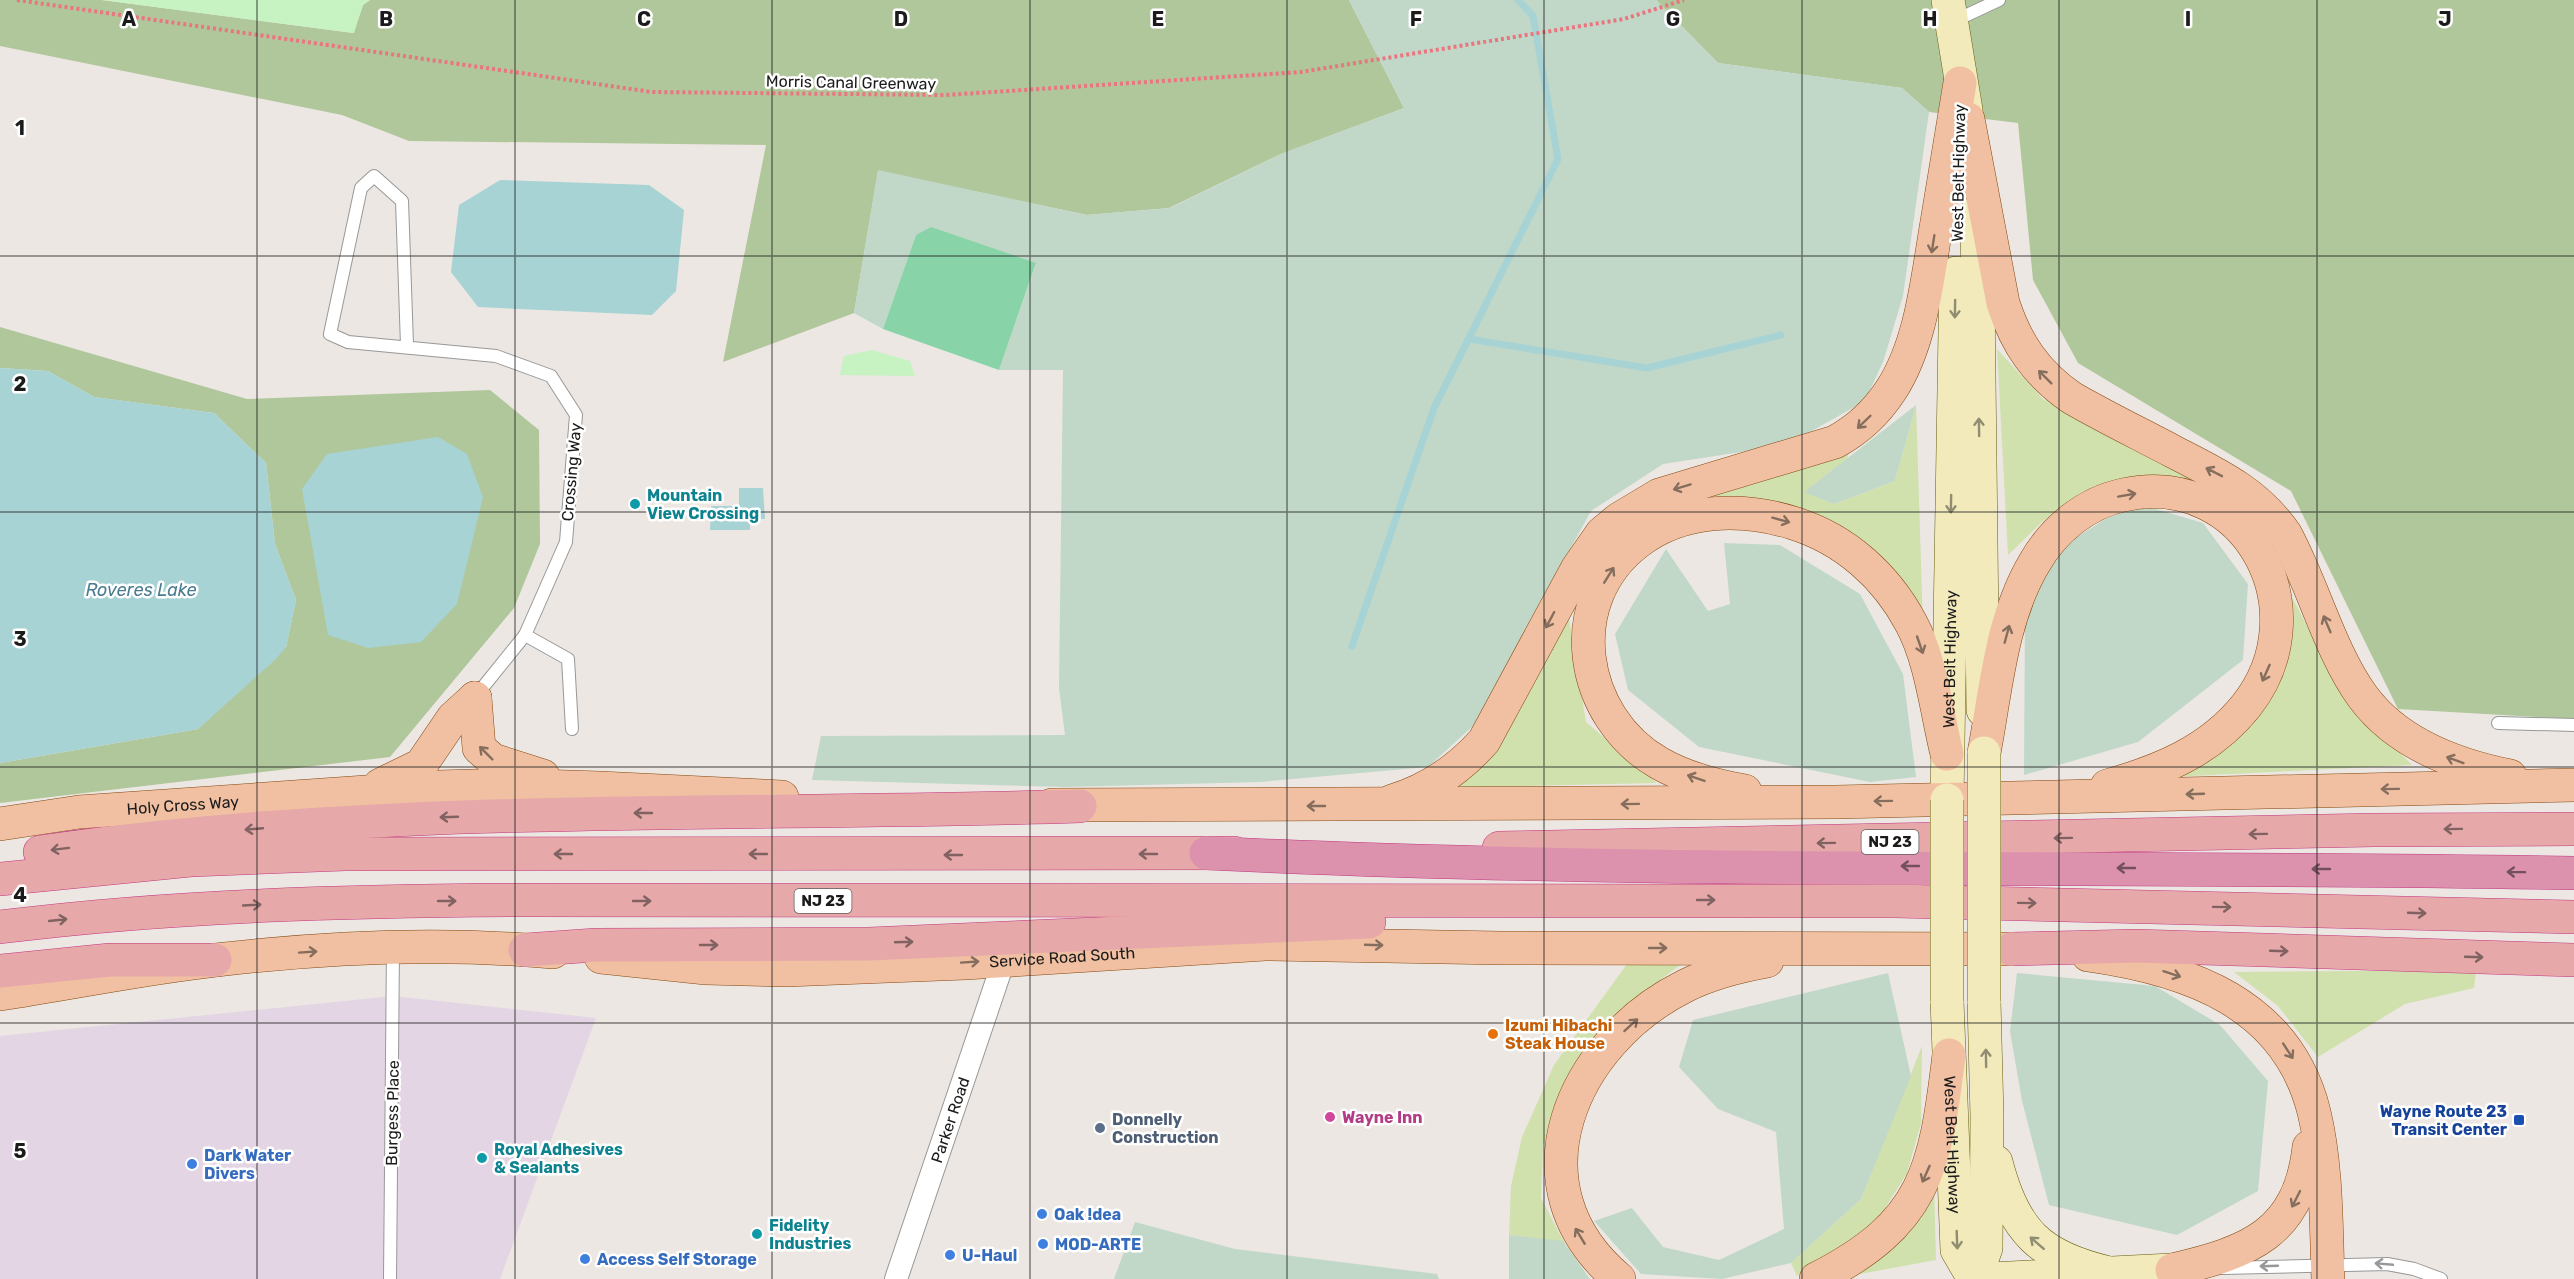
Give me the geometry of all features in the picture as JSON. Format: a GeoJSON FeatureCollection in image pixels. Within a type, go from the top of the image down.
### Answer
{"type":"FeatureCollection","features":[{"type":"Feature","properties":{"kind":"highway"},"geometry":{"type":"LineString","coordinates":[[0,858],[321,823],[596,813],[888,812],[1080,806]]}},
{"type":"Feature","properties":{"kind":"highway","name":"NJ 23"},"geometry":{"type":"LineString","coordinates":[[0,879],[181,861],[272,856],[1206,853],[1772,845],[2374,830],[2574,829]]}},
{"type":"Feature","properties":{"kind":"highway"},"geometry":{"type":"LineString","coordinates":[[1206,853],[1507,865],[2574,873]]}},
{"type":"Feature","properties":{"kind":"highway"},"geometry":{"type":"LineString","coordinates":[[525,950],[596,945],[869,944],[1320,924],[1490,914],[1647,900]]}},
{"type":"Feature","properties":{"kind":"highway","name":"NJ 23"},"geometry":{"type":"LineString","coordinates":[[0,927],[184,908],[345,902],[1647,900],[2203,906],[2574,917]]}},
{"type":"Feature","properties":{"kind":"highway"},"geometry":{"type":"LineString","coordinates":[[2011,949],[2138,946],[2574,960]]}},
{"type":"Feature","properties":{"kind":"highway"},"geometry":{"type":"LineString","coordinates":[[0,971],[110,960],[215,960]]}},
{"type":"Feature","properties":{"kind":"main road"},"geometry":{"type":"LineString","coordinates":[[1375,806],[1399,799],[1444,777],[1466,761],[1484,741],[1577,569],[1602,533],[1619,519],[1659,495],[1834,442],[1856,430],[1876,411],[1892,389],[1915,332],[1930,267],[1960,83],[1950,11]]}},
{"type":"Feature","properties":{"kind":"main road","name":"West Belt Highway"},"geometry":{"type":"LineString","coordinates":[[1960,83],[1968,119],[1976,190],[1984,753],[1986,1248],[1974,1279]]}},
{"type":"Feature","properties":{"kind":"main road","name":"West Belt Highway"},"geometry":{"type":"LineString","coordinates":[[1960,83],[1947,754],[1947,1001],[1957,1250],[1974,1279]]}},
{"type":"Feature","properties":{"kind":"main road"},"geometry":{"type":"LineString","coordinates":[[1968,119],[2003,303],[2011,327],[2037,369],[2054,386],[2072,399],[2242,488],[2273,516],[2296,554],[2351,677],[2378,715],[2396,729],[2439,754],[2488,771],[2574,784]]}},
{"type":"Feature","properties":{"kind":"main road"},"geometry":{"type":"LineString","coordinates":[[1984,753],[2004,646],[2022,586],[2051,539],[2070,521],[2090,507],[2111,498],[2153,492],[2190,499],[2207,506],[2221,513],[2246,536],[2268,569],[2275,589],[2278,612],[2277,638],[2270,663],[2260,686],[2246,706],[2206,745],[2159,769],[2078,793],[2025,799]]}},
{"type":"Feature","properties":{"kind":"main road"},"geometry":{"type":"LineString","coordinates":[[1836,802],[1742,791],[1682,773],[1640,749],[1608,716],[1591,673],[1590,625],[1603,585],[1613,569],[1637,542],[1671,523],[1690,517],[1733,513],[1778,518],[1802,526],[1845,548],[1882,579],[1899,601],[1913,626],[1923,655],[1947,754]]}},
{"type":"Feature","properties":{"kind":"main road"},"geometry":{"type":"LineString","coordinates":[[475,698],[479,748],[493,760],[529,774],[600,788],[792,798],[1080,806],[1375,806],[2025,799],[2574,784]]}},
{"type":"Feature","properties":{"kind":"main road"},"geometry":{"type":"LineString","coordinates":[[368,791],[421,765],[453,718],[475,698]]}},
{"type":"Feature","properties":{"kind":"main road","name":"Holy Cross Way"},"geometry":{"type":"LineString","coordinates":[[0,824],[79,812],[368,791],[507,785],[600,788]]}},
{"type":"Feature","properties":{"kind":"main road","name":"Service Road South"},"geometry":{"type":"LineString","coordinates":[[0,994],[215,960],[393,946],[525,950],[706,968],[786,970],[1004,960],[1265,944],[1860,948]]}},
{"type":"Feature","properties":{"kind":"main road"},"geometry":{"type":"LineString","coordinates":[[1619,1279],[1600,1263],[1571,1220],[1562,1191],[1559,1161],[1563,1133],[1572,1104],[1607,1050],[1630,1024],[1656,1004],[1683,987],[1714,974],[1775,959],[1860,948],[2011,949],[2122,960],[2152,967],[2205,985],[2252,1012],[2272,1029],[2290,1053],[2303,1080],[2319,1139],[2328,1271]]}},
{"type":"Feature","properties":{"kind":"main road"},"geometry":{"type":"LineString","coordinates":[[1816,1279],[1861,1254],[1884,1235],[1903,1215],[1917,1194],[1929,1168],[1938,1137],[1949,1055]]}},
{"type":"Feature","properties":{"kind":"main road"},"geometry":{"type":"LineString","coordinates":[[1991,1279],[2172,1270],[2224,1256],[2269,1233],[2287,1215],[2300,1192],[2307,1168],[2310,1140],[2303,1080]]}},
{"type":"Feature","properties":{"kind":"main road"},"geometry":{"type":"LineString","coordinates":[[1987,1116],[2000,1180],[2018,1222],[2033,1240],[2049,1252],[2067,1261],[2109,1273]]}},
{"type":"Feature","properties":{"kind":"street","name":"Parker Road"},"geometry":{"type":"LineString","coordinates":[[896,1279],[1004,960]]}},
{"type":"Feature","properties":{"kind":"lane"},"geometry":{"type":"LineString","coordinates":[[1950,11],[1999,0]]}},
{"type":"Feature","properties":{"kind":"lane","name":"Crossing Way"},"geometry":{"type":"LineString","coordinates":[[407,345],[402,201],[374,176],[361,188],[330,334],[348,342],[407,345],[496,356],[550,376],[576,415],[566,542],[525,635],[475,698]]}},
{"type":"Feature","properties":{"kind":"lane"},"geometry":{"type":"LineString","coordinates":[[525,635],[568,659],[572,729]]}},
{"type":"Feature","properties":{"kind":"lane"},"geometry":{"type":"LineString","coordinates":[[2498,723],[2574,725]]}},
{"type":"Feature","properties":{"kind":"lane","name":"Burgess Place"},"geometry":{"type":"LineString","coordinates":[[390,1279],[393,946]]}},
{"type":"Feature","properties":{"kind":"lane"},"geometry":{"type":"LineString","coordinates":[[2172,1270],[2328,1271],[2387,1264],[2414,1269],[2441,1279]]}},
{"type":"Feature","properties":{"kind":"path","name":"Morris Canal Greenway"},"geometry":{"type":"LineString","coordinates":[[17,0],[652,92],[946,95],[1301,72],[1624,20],[1684,0]]}},
{"type":"Feature","properties":{"kind":"shaded area"},"geometry":{"type":"Polygon","coordinates":[[[393,996],[596,1018],[500,1279],[0,1279],[0,1036],[393,996]]]}},
{"type":"Feature","properties":{"kind":"green space"},"geometry":{"type":"Polygon","coordinates":[[[0,0],[102,0],[353,33],[363,5],[370,0],[1349,0],[1404,108],[1281,154],[1169,208],[1087,215],[878,171],[854,313],[723,362],[766,145],[409,141],[342,115],[0,46],[0,0]]]}},
{"type":"Feature","properties":{"kind":"green space"},"geometry":{"type":"Polygon","coordinates":[[[102,0],[370,0],[363,5],[354,33],[102,0]]]}},
{"type":"Feature","properties":{"kind":"green space"},"geometry":{"type":"Polygon","coordinates":[[[1349,0],[1656,0],[1718,63],[1902,88],[1929,112],[1903,296],[1883,362],[1865,401],[1787,445],[1663,464],[1591,511],[1474,725],[1428,767],[1260,782],[1065,787],[812,780],[821,736],[1065,735],[1059,688],[1063,370],[999,370],[1036,264],[916,235],[883,329],[854,313],[878,170],[1086,215],[1170,208],[1281,154],[1404,108],[1349,0]]]}},
{"type":"Feature","properties":{"kind":"green space"},"geometry":{"type":"Polygon","coordinates":[[[1656,0],[2574,0],[2574,719],[2398,709],[2291,491],[2078,363],[2033,280],[2018,123],[1929,112],[1902,88],[1718,63],[1656,0]]]}},
{"type":"Feature","properties":{"kind":"green space"},"geometry":{"type":"Polygon","coordinates":[[[931,227],[1036,263],[999,370],[883,329],[916,235],[931,227]]]}},
{"type":"Feature","properties":{"kind":"green space"},"geometry":{"type":"Polygon","coordinates":[[[0,327],[247,399],[490,390],[539,430],[540,544],[514,608],[390,757],[0,803],[0,763],[198,729],[286,647],[296,600],[275,544],[266,463],[214,413],[94,397],[48,371],[0,368],[0,327]]]}},
{"type":"Feature","properties":{"kind":"green space"},"geometry":{"type":"Polygon","coordinates":[[[1997,349],[2043,399],[2194,479],[2083,491],[2042,522],[2008,555],[1997,349]]]}},
{"type":"Feature","properties":{"kind":"green space"},"geometry":{"type":"Polygon","coordinates":[[[872,350],[910,361],[915,376],[840,375],[844,356],[872,350]]]}},
{"type":"Feature","properties":{"kind":"green space"},"geometry":{"type":"Polygon","coordinates":[[[1916,405],[1923,625],[1803,510],[1696,493],[1850,447],[1847,459],[1805,492],[1834,504],[1895,481],[1916,405]]]}},
{"type":"Feature","properties":{"kind":"green space"},"geometry":{"type":"Polygon","coordinates":[[[1916,405],[1895,481],[1834,504],[1804,492],[1916,405]]]}},
{"type":"Feature","properties":{"kind":"green space"},"geometry":{"type":"Polygon","coordinates":[[[2132,502],[2203,523],[2248,584],[2243,660],[2138,742],[2024,775],[2025,613],[2063,546],[2132,502]]]}},
{"type":"Feature","properties":{"kind":"green space"},"geometry":{"type":"Polygon","coordinates":[[[1724,543],[1780,545],[1860,594],[1903,674],[1916,777],[1870,782],[1699,747],[1628,690],[1615,634],[1666,549],[1708,611],[1730,604],[1724,543]]]}},
{"type":"Feature","properties":{"kind":"green space"},"geometry":{"type":"Polygon","coordinates":[[[2290,593],[2342,694],[2412,765],[2171,777],[2246,719],[2290,593]]]}},
{"type":"Feature","properties":{"kind":"green space"},"geometry":{"type":"Polygon","coordinates":[[[1567,606],[1586,722],[1657,783],[1441,788],[1567,606]]]}},
{"type":"Feature","properties":{"kind":"green space"},"geometry":{"type":"Polygon","coordinates":[[[1683,963],[1622,1008],[1574,1066],[1543,1145],[1541,1198],[1565,1244],[1509,1235],[1511,1186],[1522,1137],[1554,1065],[1627,964],[1683,963]]]}},
{"type":"Feature","properties":{"kind":"green space"},"geometry":{"type":"Polygon","coordinates":[[[2476,970],[2474,988],[2405,1004],[2318,1057],[2278,1006],[2234,972],[2476,970]]]}},
{"type":"Feature","properties":{"kind":"green space"},"geometry":{"type":"Polygon","coordinates":[[[1888,973],[1911,1076],[1861,1199],[1791,1263],[1722,1279],[1641,1274],[1594,1221],[1632,1208],[1663,1247],[1719,1260],[1784,1229],[1776,1132],[1718,1109],[1679,1067],[1693,1020],[1888,973]]]}},
{"type":"Feature","properties":{"kind":"green space"},"geometry":{"type":"Polygon","coordinates":[[[2017,973],[2155,986],[2220,1025],[2268,1081],[2258,1191],[2177,1235],[2049,1205],[2022,1101],[2010,1031],[2017,973]]]}},
{"type":"Feature","properties":{"kind":"green space"},"geometry":{"type":"Polygon","coordinates":[[[1922,1046],[1921,1123],[1907,1173],[1874,1226],[1797,1276],[1791,1263],[1861,1199],[1922,1046]]]}},
{"type":"Feature","properties":{"kind":"green space"},"geometry":{"type":"Polygon","coordinates":[[[1934,1185],[1936,1260],[1849,1276],[1934,1185]]]}},
{"type":"Feature","properties":{"kind":"green space"},"geometry":{"type":"Polygon","coordinates":[[[1135,1222],[1235,1249],[1437,1274],[1439,1279],[1114,1279],[1135,1222]]]}},
{"type":"Feature","properties":{"kind":"green space"},"geometry":{"type":"Polygon","coordinates":[[[1509,1235],[1563,1241],[1590,1279],[1509,1279],[1509,1235]]]}},
{"type":"Feature","properties":{"kind":"water"},"geometry":{"type":"Polygon","coordinates":[[[500,180],[649,185],[684,210],[676,291],[652,315],[478,307],[451,272],[459,205],[500,180]]]}},
{"type":"Feature","properties":{"kind":"water","name":"Roveres Lake"},"geometry":{"type":"Polygon","coordinates":[[[0,368],[48,371],[94,397],[214,413],[266,463],[275,544],[296,600],[286,647],[276,659],[198,729],[0,763],[0,368]]]}},
{"type":"Feature","properties":{"kind":"water"},"geometry":{"type":"Polygon","coordinates":[[[438,437],[467,454],[483,497],[457,604],[421,642],[368,648],[328,635],[302,489],[327,454],[438,437]]]}},
{"type":"Feature","properties":{"kind":"water"},"geometry":{"type":"Polygon","coordinates":[[[739,488],[763,488],[765,519],[750,519],[750,530],[710,530],[711,506],[739,506],[739,488]]]}},
{"type":"Feature","properties":{"kind":"waterway"},"geometry":{"type":"LineString","coordinates":[[1352,646],[1434,408],[1558,159],[1533,16],[1518,0]]}},
{"type":"Feature","properties":{"kind":"waterway"},"geometry":{"type":"LineString","coordinates":[[1469,339],[1647,368],[1781,335]]}},
{"type":"Feature","properties":{"kind":"place","name":"Mountain View Crossing"},"geometry":{"type":"Point","coordinates":[635,504]}},
{"type":"Feature","properties":{"kind":"place","name":"Izumi Hibachi Steak House"},"geometry":{"type":"Point","coordinates":[1493,1034]}},
{"type":"Feature","properties":{"kind":"place","name":"Wayne Inn"},"geometry":{"type":"Point","coordinates":[1330,1117]}},
{"type":"Feature","properties":{"kind":"place","name":"Wayne Route 23 Transit Center"},"geometry":{"type":"Point","coordinates":[2519,1120]}},
{"type":"Feature","properties":{"kind":"place","name":"Donnelly Construction"},"geometry":{"type":"Point","coordinates":[1100,1128]}},
{"type":"Feature","properties":{"kind":"place","name":"Royal Adhesives & Sealants"},"geometry":{"type":"Point","coordinates":[482,1158]}},
{"type":"Feature","properties":{"kind":"place","name":"Dark Water Divers"},"geometry":{"type":"Point","coordinates":[192,1164]}},
{"type":"Feature","properties":{"kind":"place","name":"Oak !dea"},"geometry":{"type":"Point","coordinates":[1042,1214]}},
{"type":"Feature","properties":{"kind":"place","name":"Fidelity Industries"},"geometry":{"type":"Point","coordinates":[757,1234]}},
{"type":"Feature","properties":{"kind":"place","name":"MOD-ARTE"},"geometry":{"type":"Point","coordinates":[1043,1244]}},
{"type":"Feature","properties":{"kind":"place","name":"U-Haul"},"geometry":{"type":"Point","coordinates":[950,1255]}},
{"type":"Feature","properties":{"kind":"place","name":"Access Self Storage"},"geometry":{"type":"Point","coordinates":[585,1259]}}]}
